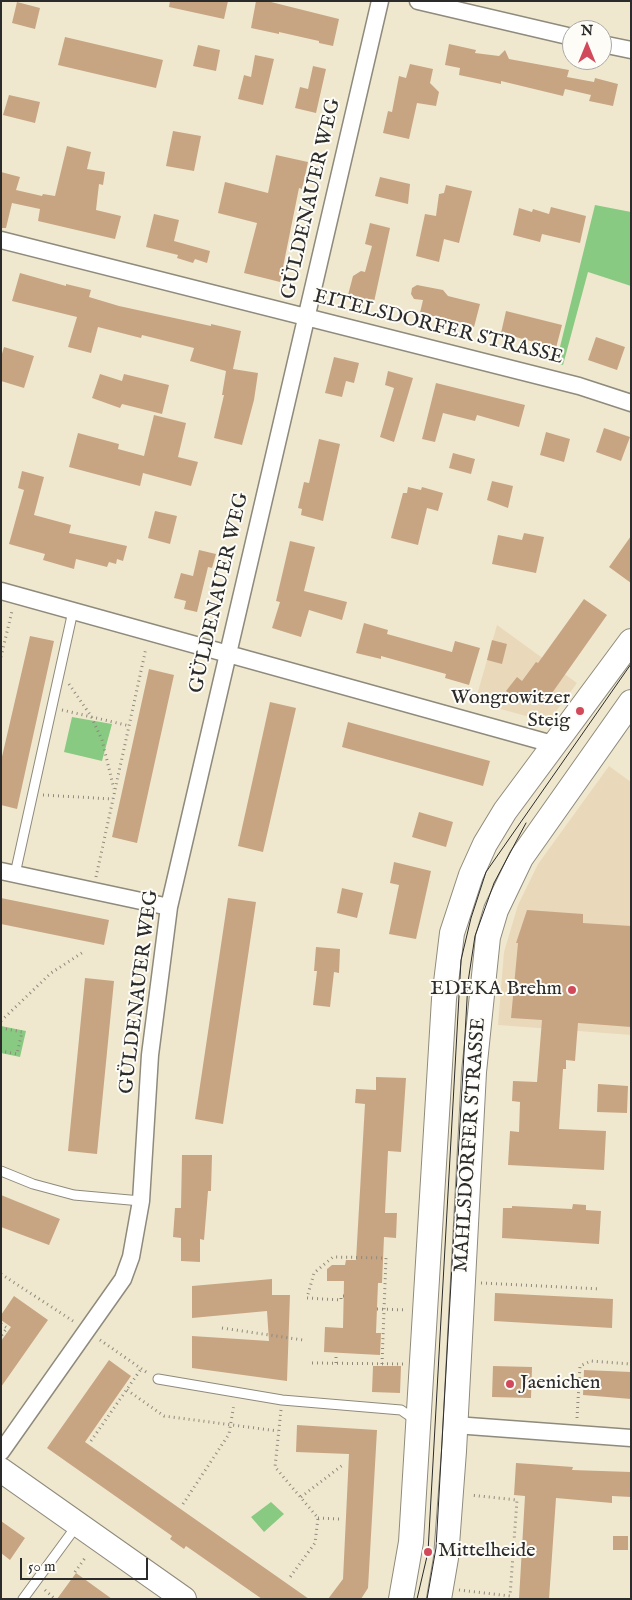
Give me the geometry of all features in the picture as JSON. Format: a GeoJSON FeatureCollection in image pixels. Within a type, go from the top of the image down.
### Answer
{"type":"FeatureCollection","features":[{"type":"Feature","properties":{"kind":"main road","name":"MAHLSDORFER STRASSE"},"geometry":{"type":"LineString","coordinates":[[401,1599],[411,1542],[444,999],[452,933],[468,882],[486,844],[505,811],[556,745],[631,640]]}},
{"type":"Feature","properties":{"kind":"main road","name":"MAHLSDORFER STRASSE"},"geometry":{"type":"LineString","coordinates":[[448,1594],[446,1558],[474,1072],[488,937],[496,910],[521,858],[631,702]]}},
{"type":"Feature","properties":{"kind":"main road"},"geometry":{"type":"LineString","coordinates":[[556,745],[585,765]]}},
{"type":"Feature","properties":{"kind":"main road"},"geometry":{"type":"LineString","coordinates":[[418,1423],[455,1425]]}},
{"type":"Feature","properties":{"kind":"main road"},"geometry":{"type":"LineString","coordinates":[[1,1470],[184,1599]]}},
{"type":"Feature","properties":{"kind":"street","name":"GÜLDENAUER WEG"},"geometry":{"type":"LineString","coordinates":[[1,1452],[123,1279],[131,1257],[141,1202],[150,1055],[169,907],[380,1]]}},
{"type":"Feature","properties":{"kind":"street"},"geometry":{"type":"LineString","coordinates":[[418,1],[562,35]]}},
{"type":"Feature","properties":{"kind":"street"},"geometry":{"type":"LineString","coordinates":[[612,46],[631,50]]}},
{"type":"Feature","properties":{"kind":"street","name":"EITELSDORFER STRASSE"},"geometry":{"type":"LineString","coordinates":[[1,240],[579,386],[631,403]]}},
{"type":"Feature","properties":{"kind":"street"},"geometry":{"type":"LineString","coordinates":[[1,591],[227,656],[556,745]]}},
{"type":"Feature","properties":{"kind":"street"},"geometry":{"type":"LineString","coordinates":[[8,873],[169,907]]}},
{"type":"Feature","properties":{"kind":"street"},"geometry":{"type":"LineString","coordinates":[[455,1425],[631,1438]]}},
{"type":"Feature","properties":{"kind":"lane"},"geometry":{"type":"LineString","coordinates":[[8,873],[32,794],[73,612]]}},
{"type":"Feature","properties":{"kind":"lane"},"geometry":{"type":"LineString","coordinates":[[1,1171],[33,1184],[74,1195],[141,1202]]}},
{"type":"Feature","properties":{"kind":"lane"},"geometry":{"type":"LineString","coordinates":[[158,1379],[282,1400],[401,1410],[418,1423]]}},
{"type":"Feature","properties":{"kind":"lane"},"geometry":{"type":"LineString","coordinates":[[23,1599],[78,1524]]}},
{"type":"Feature","properties":{"kind":"path"},"geometry":{"type":"LineString","coordinates":[[1,657],[12,610]]}},
{"type":"Feature","properties":{"kind":"path"},"geometry":{"type":"LineString","coordinates":[[96,878],[147,648]]}},
{"type":"Feature","properties":{"kind":"path"},"geometry":{"type":"LineString","coordinates":[[60,671],[91,716],[102,740],[115,792]]}},
{"type":"Feature","properties":{"kind":"path"},"geometry":{"type":"LineString","coordinates":[[52,708],[130,726]]}},
{"type":"Feature","properties":{"kind":"path"},"geometry":{"type":"LineString","coordinates":[[32,794],[114,799]]}},
{"type":"Feature","properties":{"kind":"path"},"geometry":{"type":"LineString","coordinates":[[1,1021],[50,973],[85,951]]}},
{"type":"Feature","properties":{"kind":"path"},"geometry":{"type":"LineString","coordinates":[[1,1028],[22,1032],[17,1054],[1,1051]]}},
{"type":"Feature","properties":{"kind":"path"},"geometry":{"type":"LineString","coordinates":[[344,1296],[341,1296],[341,1300],[307,1298],[314,1273],[333,1257],[386,1258],[382,1364]]}},
{"type":"Feature","properties":{"kind":"path"},"geometry":{"type":"LineString","coordinates":[[2,1276],[73,1321]]}},
{"type":"Feature","properties":{"kind":"path"},"geometry":{"type":"LineString","coordinates":[[478,1283],[600,1290]]}},
{"type":"Feature","properties":{"kind":"path"},"geometry":{"type":"LineString","coordinates":[[377,1308],[408,1310]]}},
{"type":"Feature","properties":{"kind":"path"},"geometry":{"type":"LineString","coordinates":[[1,1324],[7,1328],[1,1336]]}},
{"type":"Feature","properties":{"kind":"path"},"geometry":{"type":"LineString","coordinates":[[222,1328],[303,1340]]}},
{"type":"Feature","properties":{"kind":"path"},"geometry":{"type":"LineString","coordinates":[[100,1340],[158,1379]]}},
{"type":"Feature","properties":{"kind":"path"},"geometry":{"type":"LineString","coordinates":[[336,1353],[336,1363]]}},
{"type":"Feature","properties":{"kind":"path"},"geometry":{"type":"LineString","coordinates":[[577,1419],[580,1366],[590,1361],[631,1364]]}},
{"type":"Feature","properties":{"kind":"path"},"geometry":{"type":"LineString","coordinates":[[312,1363],[404,1364]]}},
{"type":"Feature","properties":{"kind":"path"},"geometry":{"type":"LineString","coordinates":[[91,1441],[141,1369]]}},
{"type":"Feature","properties":{"kind":"path"},"geometry":{"type":"LineString","coordinates":[[127,1390],[164,1416],[278,1432]]}},
{"type":"Feature","properties":{"kind":"path"},"geometry":{"type":"LineString","coordinates":[[183,1504],[229,1434],[236,1393]]}},
{"type":"Feature","properties":{"kind":"path"},"geometry":{"type":"LineString","coordinates":[[282,1400],[276,1467],[318,1518],[315,1543],[288,1580]]}},
{"type":"Feature","properties":{"kind":"path"},"geometry":{"type":"LineString","coordinates":[[301,1497],[344,1464]]}},
{"type":"Feature","properties":{"kind":"path"},"geometry":{"type":"LineString","coordinates":[[448,1594],[510,1596],[517,1500],[465,1494]]}},
{"type":"Feature","properties":{"kind":"path"},"geometry":{"type":"LineString","coordinates":[[318,1518],[340,1519]]}},
{"type":"Feature","properties":{"kind":"path"},"geometry":{"type":"LineString","coordinates":[[75,1572],[85,1558]]}},
{"type":"Feature","properties":{"kind":"shaded area"},"geometry":{"type":"Polygon","coordinates":[[[497,625],[577,683],[548,722],[475,702],[497,625]]]}},
{"type":"Feature","properties":{"kind":"shaded area"},"geometry":{"type":"Polygon","coordinates":[[[609,766],[631,782],[631,1035],[498,1025],[504,952],[518,905],[538,864],[609,766]]]}},
{"type":"Feature","properties":{"kind":"green space"},"geometry":{"type":"Polygon","coordinates":[[[595,205],[631,212],[631,286],[588,272],[563,365],[556,363],[595,205]]]}},
{"type":"Feature","properties":{"kind":"green space"},"geometry":{"type":"Polygon","coordinates":[[[72,717],[112,724],[102,761],[64,752],[72,717]]]}},
{"type":"Feature","properties":{"kind":"green space"},"geometry":{"type":"Polygon","coordinates":[[[1,1026],[26,1031],[20,1057],[1,1053],[1,1026]]]}},
{"type":"Feature","properties":{"kind":"green space"},"geometry":{"type":"Polygon","coordinates":[[[271,1502],[284,1514],[264,1532],[251,1517],[271,1502]]]}},
{"type":"Feature","properties":{"kind":"building"},"geometry":{"type":"Polygon","coordinates":[[[170,1],[228,1],[224,19],[169,7],[170,1]]]}},
{"type":"Feature","properties":{"kind":"building"},"geometry":{"type":"Polygon","coordinates":[[[256,1],[267,1],[339,19],[333,46],[279,32],[279,34],[251,28],[256,1]]]}},
{"type":"Feature","properties":{"kind":"building"},"geometry":{"type":"Polygon","coordinates":[[[17,2],[40,8],[35,29],[12,23],[17,2]]]}},
{"type":"Feature","properties":{"kind":"building"},"geometry":{"type":"Polygon","coordinates":[[[65,37],[163,60],[156,88],[58,65],[65,37]]]}},
{"type":"Feature","properties":{"kind":"building"},"geometry":{"type":"Polygon","coordinates":[[[449,44],[476,50],[475,53],[499,56],[505,50],[509,59],[569,70],[567,77],[594,82],[595,78],[618,84],[613,106],[589,101],[591,95],[565,89],[563,96],[501,81],[501,84],[459,75],[460,68],[445,65],[449,44]]]}},
{"type":"Feature","properties":{"kind":"building"},"geometry":{"type":"Polygon","coordinates":[[[198,45],[220,50],[216,71],[193,66],[198,45]]]}},
{"type":"Feature","properties":{"kind":"building"},"geometry":{"type":"Polygon","coordinates":[[[255,55],[274,59],[263,105],[238,99],[244,75],[251,77],[255,55]]]}},
{"type":"Feature","properties":{"kind":"building"},"geometry":{"type":"Polygon","coordinates":[[[410,64],[433,69],[430,83],[439,92],[436,106],[417,103],[409,139],[383,133],[388,111],[392,112],[399,76],[406,78],[410,64]]]}},
{"type":"Feature","properties":{"kind":"building"},"geometry":{"type":"Polygon","coordinates":[[[313,66],[326,69],[316,113],[295,108],[300,87],[308,89],[313,66]]]}},
{"type":"Feature","properties":{"kind":"building"},"geometry":{"type":"Polygon","coordinates":[[[9,95],[40,102],[35,123],[3,115],[9,95]]]}},
{"type":"Feature","properties":{"kind":"building"},"geometry":{"type":"Polygon","coordinates":[[[173,131],[201,136],[194,171],[166,166],[173,131]]]}},
{"type":"Feature","properties":{"kind":"building"},"geometry":{"type":"Polygon","coordinates":[[[67,146],[91,152],[87,169],[105,172],[103,185],[99,184],[96,210],[121,216],[115,239],[38,221],[40,209],[12,203],[6,228],[1,228],[1,172],[20,177],[16,190],[42,196],[43,194],[55,196],[67,146]]]}},
{"type":"Feature","properties":{"kind":"building"},"geometry":{"type":"Polygon","coordinates":[[[276,155],[308,162],[302,189],[299,188],[280,282],[244,273],[257,223],[218,213],[225,182],[268,193],[276,155]]]}},
{"type":"Feature","properties":{"kind":"building"},"geometry":{"type":"Polygon","coordinates":[[[380,177],[410,184],[408,204],[375,196],[380,177]]]}},
{"type":"Feature","properties":{"kind":"building"},"geometry":{"type":"Polygon","coordinates":[[[446,185],[472,191],[459,243],[444,239],[439,262],[416,256],[425,214],[436,216],[439,194],[444,193],[446,185]]]}},
{"type":"Feature","properties":{"kind":"building"},"geometry":{"type":"Polygon","coordinates":[[[551,207],[586,216],[580,243],[542,234],[540,242],[513,235],[519,208],[532,212],[533,209],[549,214],[551,207]]]}},
{"type":"Feature","properties":{"kind":"building"},"geometry":{"type":"Polygon","coordinates":[[[154,214],[179,220],[174,241],[210,251],[207,263],[195,259],[193,263],[177,258],[178,255],[146,247],[154,214]]]}},
{"type":"Feature","properties":{"kind":"building"},"geometry":{"type":"Polygon","coordinates":[[[370,223],[390,228],[374,302],[348,295],[353,276],[361,271],[365,272],[372,246],[365,244],[370,223]]]}},
{"type":"Feature","properties":{"kind":"building"},"geometry":{"type":"Polygon","coordinates":[[[20,273],[66,286],[66,284],[91,290],[89,297],[119,306],[241,331],[233,369],[258,373],[254,400],[242,445],[214,438],[224,395],[222,395],[226,371],[190,361],[194,348],[142,335],[141,338],[98,327],[91,353],[68,347],[77,317],[12,301],[20,273]]]}},
{"type":"Feature","properties":{"kind":"building"},"geometry":{"type":"Polygon","coordinates":[[[417,285],[443,290],[448,296],[480,304],[474,327],[429,315],[418,321],[423,300],[414,299],[411,294],[412,288],[417,285]]]}},
{"type":"Feature","properties":{"kind":"building"},"geometry":{"type":"Polygon","coordinates":[[[506,311],[562,325],[556,348],[501,333],[506,311]]]}},
{"type":"Feature","properties":{"kind":"building"},"geometry":{"type":"Polygon","coordinates":[[[596,337],[625,347],[617,370],[588,360],[596,337]]]}},
{"type":"Feature","properties":{"kind":"building"},"geometry":{"type":"Polygon","coordinates":[[[4,347],[34,356],[24,388],[1,381],[1,357],[4,347]]]}},
{"type":"Feature","properties":{"kind":"building"},"geometry":{"type":"Polygon","coordinates":[[[334,357],[359,363],[354,383],[346,381],[342,397],[325,393],[334,357]]]}},
{"type":"Feature","properties":{"kind":"building"},"geometry":{"type":"Polygon","coordinates":[[[388,371],[413,378],[394,442],[380,437],[394,388],[385,385],[388,371]]]}},
{"type":"Feature","properties":{"kind":"building"},"geometry":{"type":"Polygon","coordinates":[[[100,374],[122,381],[124,374],[169,385],[162,414],[122,404],[120,408],[92,398],[100,374]]]}},
{"type":"Feature","properties":{"kind":"building"},"geometry":{"type":"Polygon","coordinates":[[[436,383],[525,405],[519,427],[477,415],[475,421],[443,413],[435,442],[422,439],[436,383]]]}},
{"type":"Feature","properties":{"kind":"building"},"geometry":{"type":"Polygon","coordinates":[[[154,415],[186,423],[178,457],[198,462],[191,486],[143,473],[140,486],[69,467],[78,433],[119,444],[118,449],[144,456],[154,415]]]}},
{"type":"Feature","properties":{"kind":"building"},"geometry":{"type":"Polygon","coordinates":[[[604,428],[630,437],[621,461],[596,452],[604,428]]]}},
{"type":"Feature","properties":{"kind":"building"},"geometry":{"type":"Polygon","coordinates":[[[546,432],[570,439],[564,462],[540,455],[546,432]]]}},
{"type":"Feature","properties":{"kind":"building"},"geometry":{"type":"Polygon","coordinates":[[[319,439],[340,444],[323,521],[301,515],[302,509],[298,508],[304,482],[309,483],[319,439]]]}},
{"type":"Feature","properties":{"kind":"building"},"geometry":{"type":"Polygon","coordinates":[[[453,453],[475,459],[471,474],[449,468],[453,453]]]}},
{"type":"Feature","properties":{"kind":"building"},"geometry":{"type":"Polygon","coordinates":[[[22,471],[44,477],[34,515],[71,525],[69,533],[127,546],[123,561],[117,559],[116,564],[109,562],[107,567],[76,559],[74,569],[43,560],[45,554],[9,544],[24,490],[18,488],[22,471]]]}},
{"type":"Feature","properties":{"kind":"building"},"geometry":{"type":"Polygon","coordinates":[[[492,481],[513,486],[508,508],[487,500],[492,481]]]}},
{"type":"Feature","properties":{"kind":"building"},"geometry":{"type":"Polygon","coordinates":[[[408,487],[421,490],[422,487],[443,493],[438,511],[427,508],[418,545],[391,538],[403,493],[407,493],[408,487]]]}},
{"type":"Feature","properties":{"kind":"building"},"geometry":{"type":"Polygon","coordinates":[[[155,511],[177,516],[170,544],[148,538],[155,511]]]}},
{"type":"Feature","properties":{"kind":"building"},"geometry":{"type":"Polygon","coordinates":[[[524,533],[544,537],[536,573],[492,564],[498,535],[522,540],[524,533]]]}},
{"type":"Feature","properties":{"kind":"building"},"geometry":{"type":"Polygon","coordinates":[[[631,536],[631,583],[609,567],[631,536]]]}},
{"type":"Feature","properties":{"kind":"building"},"geometry":{"type":"Polygon","coordinates":[[[290,541],[315,547],[304,591],[347,602],[342,620],[309,610],[301,637],[272,628],[280,602],[276,601],[290,541]]]}},
{"type":"Feature","properties":{"kind":"building"},"geometry":{"type":"Polygon","coordinates":[[[199,550],[216,554],[212,568],[208,567],[197,612],[184,609],[186,601],[174,598],[181,573],[193,576],[199,550]]]}},
{"type":"Feature","properties":{"kind":"building"},"geometry":{"type":"Polygon","coordinates":[[[584,599],[607,615],[545,703],[522,703],[506,691],[517,677],[522,681],[536,662],[538,663],[584,599]]]}},
{"type":"Feature","properties":{"kind":"building"},"geometry":{"type":"Polygon","coordinates":[[[364,623],[388,630],[387,634],[452,652],[455,641],[480,648],[469,685],[445,678],[446,674],[381,656],[381,659],[356,653],[364,623]]]}},
{"type":"Feature","properties":{"kind":"building"},"geometry":{"type":"Polygon","coordinates":[[[30,636],[54,641],[17,809],[1,805],[1,761],[30,636]]]}},
{"type":"Feature","properties":{"kind":"building"},"geometry":{"type":"Polygon","coordinates":[[[492,640],[507,644],[502,664],[487,660],[492,640]]]}},
{"type":"Feature","properties":{"kind":"building"},"geometry":{"type":"Polygon","coordinates":[[[149,669],[174,675],[137,843],[112,837],[149,669]]]}},
{"type":"Feature","properties":{"kind":"building"},"geometry":{"type":"Polygon","coordinates":[[[270,702],[296,708],[263,852],[238,846],[270,702]]]}},
{"type":"Feature","properties":{"kind":"building"},"geometry":{"type":"Polygon","coordinates":[[[348,722],[490,761],[483,786],[342,747],[348,722]]]}},
{"type":"Feature","properties":{"kind":"building"},"geometry":{"type":"Polygon","coordinates":[[[419,812],[453,822],[446,847],[412,837],[419,812]]]}},
{"type":"Feature","properties":{"kind":"building"},"geometry":{"type":"Polygon","coordinates":[[[394,862],[431,871],[416,939],[389,934],[399,885],[390,883],[394,862]]]}},
{"type":"Feature","properties":{"kind":"building"},"geometry":{"type":"Polygon","coordinates":[[[342,888],[363,893],[357,918],[337,913],[342,888]]]}},
{"type":"Feature","properties":{"kind":"building"},"geometry":{"type":"Polygon","coordinates":[[[1,898],[109,920],[104,945],[1,924],[1,898]]]}},
{"type":"Feature","properties":{"kind":"building"},"geometry":{"type":"Polygon","coordinates":[[[228,898],[256,902],[223,1124],[195,1119],[228,898]]]}},
{"type":"Feature","properties":{"kind":"building","name":"EDEKA Brehm"},"geometry":{"type":"Polygon","coordinates":[[[527,910],[583,914],[583,923],[631,926],[631,1027],[578,1023],[575,1061],[566,1060],[566,1069],[563,1069],[559,1129],[606,1131],[604,1170],[508,1165],[510,1131],[519,1132],[520,1102],[512,1101],[513,1081],[537,1082],[542,1020],[511,1018],[518,943],[516,943],[527,910]]]}},
{"type":"Feature","properties":{"kind":"building"},"geometry":{"type":"Polygon","coordinates":[[[316,947],[340,949],[339,973],[334,972],[330,1007],[313,1005],[317,971],[314,971],[316,947]]]}},
{"type":"Feature","properties":{"kind":"building"},"geometry":{"type":"Polygon","coordinates":[[[85,978],[114,981],[97,1154],[68,1151],[85,978]]]}},
{"type":"Feature","properties":{"kind":"building"},"geometry":{"type":"Polygon","coordinates":[[[376,1077],[406,1078],[401,1152],[388,1151],[385,1213],[397,1213],[396,1238],[384,1237],[382,1283],[378,1283],[376,1333],[381,1333],[380,1355],[324,1352],[325,1327],[343,1328],[344,1281],[327,1281],[327,1269],[332,1265],[345,1265],[346,1260],[356,1260],[365,1104],[355,1103],[356,1089],[376,1090],[376,1077]]]}},
{"type":"Feature","properties":{"kind":"building"},"geometry":{"type":"Polygon","coordinates":[[[598,1084],[628,1086],[627,1113],[597,1112],[598,1084]]]}},
{"type":"Feature","properties":{"kind":"building"},"geometry":{"type":"Polygon","coordinates":[[[182,1155],[212,1155],[211,1191],[208,1191],[204,1240],[200,1239],[200,1262],[181,1261],[181,1238],[173,1237],[175,1208],[181,1208],[182,1155]]]}},
{"type":"Feature","properties":{"kind":"building"},"geometry":{"type":"Polygon","coordinates":[[[1,1195],[60,1219],[49,1245],[1,1227],[1,1195]]]}},
{"type":"Feature","properties":{"kind":"building"},"geometry":{"type":"Polygon","coordinates":[[[573,1204],[586,1205],[586,1210],[601,1211],[599,1244],[502,1238],[503,1208],[512,1208],[512,1206],[572,1209],[573,1204]]]}},
{"type":"Feature","properties":{"kind":"building"},"geometry":{"type":"Polygon","coordinates":[[[272,1279],[272,1295],[290,1295],[287,1381],[192,1368],[192,1336],[269,1341],[267,1311],[192,1318],[192,1286],[272,1279]]]}},
{"type":"Feature","properties":{"kind":"building"},"geometry":{"type":"Polygon","coordinates":[[[495,1293],[613,1299],[612,1328],[494,1321],[495,1293]]]}},
{"type":"Feature","properties":{"kind":"building"},"geometry":{"type":"Polygon","coordinates":[[[14,1296],[48,1320],[1,1387],[1,1341],[11,1327],[1,1320],[1,1315],[14,1296]]]}},
{"type":"Feature","properties":{"kind":"building"},"geometry":{"type":"Polygon","coordinates":[[[109,1360],[131,1376],[85,1442],[309,1599],[262,1599],[186,1546],[184,1549],[170,1539],[172,1536],[47,1448],[109,1360]]]}},
{"type":"Feature","properties":{"kind":"building"},"geometry":{"type":"Polygon","coordinates":[[[373,1366],[401,1366],[400,1393],[372,1392],[373,1366]]]}},
{"type":"Feature","properties":{"kind":"building"},"geometry":{"type":"Polygon","coordinates":[[[493,1366],[532,1367],[531,1398],[492,1397],[493,1366]]]}},
{"type":"Feature","properties":{"kind":"building"},"geometry":{"type":"Polygon","coordinates":[[[584,1370],[631,1372],[631,1399],[583,1395],[584,1370]]]}},
{"type":"Feature","properties":{"kind":"building"},"geometry":{"type":"Polygon","coordinates":[[[297,1425],[377,1430],[368,1588],[361,1599],[328,1599],[343,1579],[349,1454],[296,1452],[297,1425]]]}},
{"type":"Feature","properties":{"kind":"building"},"geometry":{"type":"Polygon","coordinates":[[[516,1463],[573,1467],[572,1470],[631,1472],[631,1497],[612,1496],[612,1503],[556,1498],[549,1599],[519,1599],[525,1496],[514,1495],[516,1463]]]}},
{"type":"Feature","properties":{"kind":"building"},"geometry":{"type":"Polygon","coordinates":[[[1,1521],[25,1538],[10,1560],[1,1553],[1,1521]]]}},
{"type":"Feature","properties":{"kind":"building"},"geometry":{"type":"Polygon","coordinates":[[[613,1536],[628,1536],[628,1550],[613,1550],[613,1536]]]}},
{"type":"Feature","properties":{"kind":"building"},"geometry":{"type":"Polygon","coordinates":[[[76,1573],[112,1599],[57,1599],[76,1573]]]}},
{"type":"Feature","properties":{"kind":"tram line"},"geometry":{"type":"LineString","coordinates":[[417,1599],[428,1552],[461,960],[471,918],[486,872],[631,664]]}},
{"type":"Feature","properties":{"kind":"tram line"},"geometry":{"type":"LineString","coordinates":[[427,1599],[436,1548],[468,982],[475,936],[494,883],[526,823]]}},
{"type":"Feature","properties":{"kind":"place","name":"Wongrowitzer Steig"},"geometry":{"type":"Point","coordinates":[580,711]}},
{"type":"Feature","properties":{"kind":"place","name":"EDEKA Brehm"},"geometry":{"type":"Point","coordinates":[572,990]}},
{"type":"Feature","properties":{"kind":"place","name":"Jaenichen"},"geometry":{"type":"Point","coordinates":[510,1384]}},
{"type":"Feature","properties":{"kind":"place","name":"Mittelheide"},"geometry":{"type":"Point","coordinates":[428,1552]}}]}
